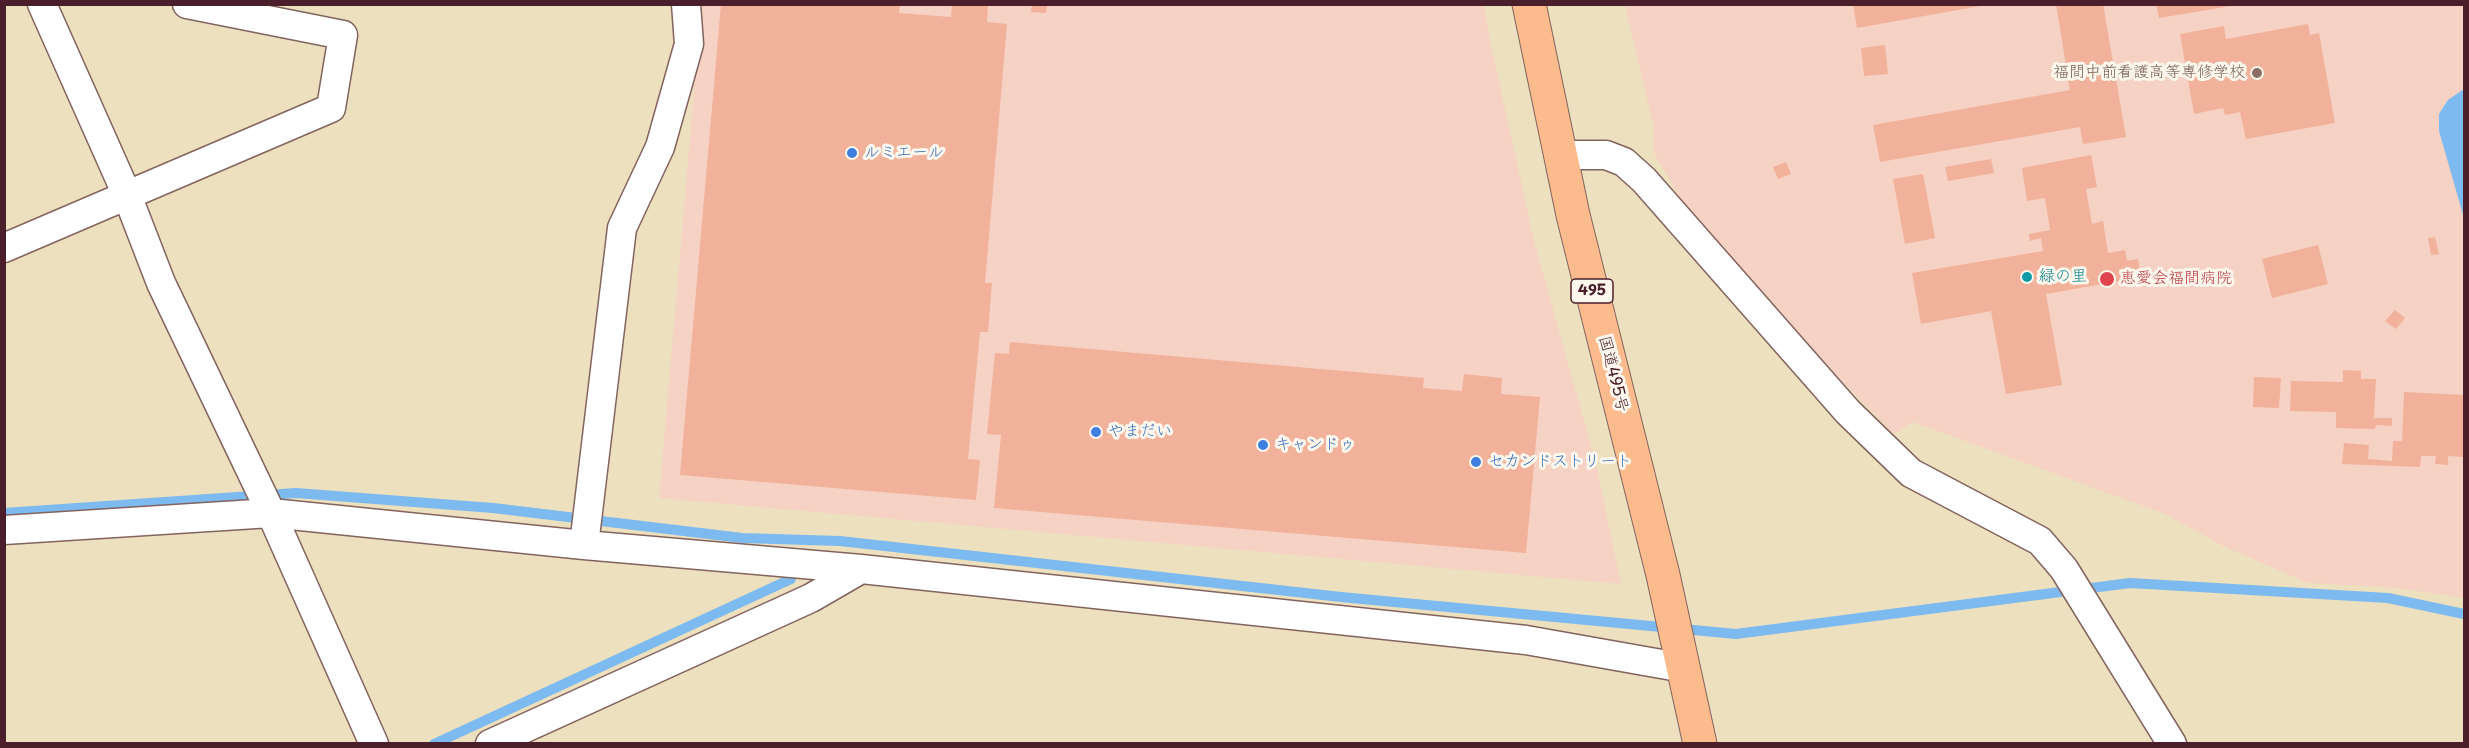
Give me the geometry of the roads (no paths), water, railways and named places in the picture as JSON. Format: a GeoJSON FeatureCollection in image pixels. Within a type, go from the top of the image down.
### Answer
{"type":"FeatureCollection","features":[{"type":"Feature","properties":{"kind":"highway","name":"国道495号"},"geometry":{"type":"LineString","coordinates":[[1529,4],[1560,155],[1663,575],[1700,744]]}},
{"type":"Feature","properties":{"kind":"street"},"geometry":{"type":"LineString","coordinates":[[42,4],[127,195],[161,283],[271,513],[374,744]]}},
{"type":"Feature","properties":{"kind":"street"},"geometry":{"type":"LineString","coordinates":[[4,248],[331,108],[343,36],[187,4]]}},
{"type":"Feature","properties":{"kind":"street"},"geometry":{"type":"LineString","coordinates":[[584,545],[622,228],[660,147],[689,44],[686,4]]}},
{"type":"Feature","properties":{"kind":"street"},"geometry":{"type":"LineString","coordinates":[[1560,155],[1606,155],[1624,162],[1644,180],[1848,412],[1911,473],[2040,542],[2064,569],[2164,741]]}},
{"type":"Feature","properties":{"kind":"street"},"geometry":{"type":"LineString","coordinates":[[4,530],[271,513],[584,545],[861,569],[1526,640],[1684,668]]}},
{"type":"Feature","properties":{"kind":"street"},"geometry":{"type":"LineString","coordinates":[[490,744],[811,598],[861,569]]}},
{"type":"Feature","properties":{"kind":"water"},"geometry":{"type":"Polygon","coordinates":[[[2464,89],[2464,218],[2439,131],[2439,114],[2448,100],[2464,89]]]}},
{"type":"Feature","properties":{"kind":"waterway"},"geometry":{"type":"LineString","coordinates":[[4,513],[296,493],[493,508],[742,538],[840,541],[1341,597],[1736,634],[2130,583],[2388,598],[2464,614]]}},
{"type":"Feature","properties":{"kind":"waterway"},"geometry":{"type":"LineString","coordinates":[[434,744],[791,579]]}},
{"type":"Feature","properties":{"kind":"place","name":"福間中前看護高等専修学校"},"geometry":{"type":"Point","coordinates":[2257,73]}},
{"type":"Feature","properties":{"kind":"place","name":"ルミエール"},"geometry":{"type":"Point","coordinates":[852,153]}},
{"type":"Feature","properties":{"kind":"place","name":"緑の里"},"geometry":{"type":"Point","coordinates":[2027,277]}},
{"type":"Feature","properties":{"kind":"place","name":"恵愛会福間病院"},"geometry":{"type":"Point","coordinates":[2107,279]}},
{"type":"Feature","properties":{"kind":"place","name":"やまだい"},"geometry":{"type":"Point","coordinates":[1096,432]}},
{"type":"Feature","properties":{"kind":"place","name":"キャンドゥ"},"geometry":{"type":"Point","coordinates":[1263,445]}},
{"type":"Feature","properties":{"kind":"place","name":"セカンドストリート"},"geometry":{"type":"Point","coordinates":[1476,462]}}]}
